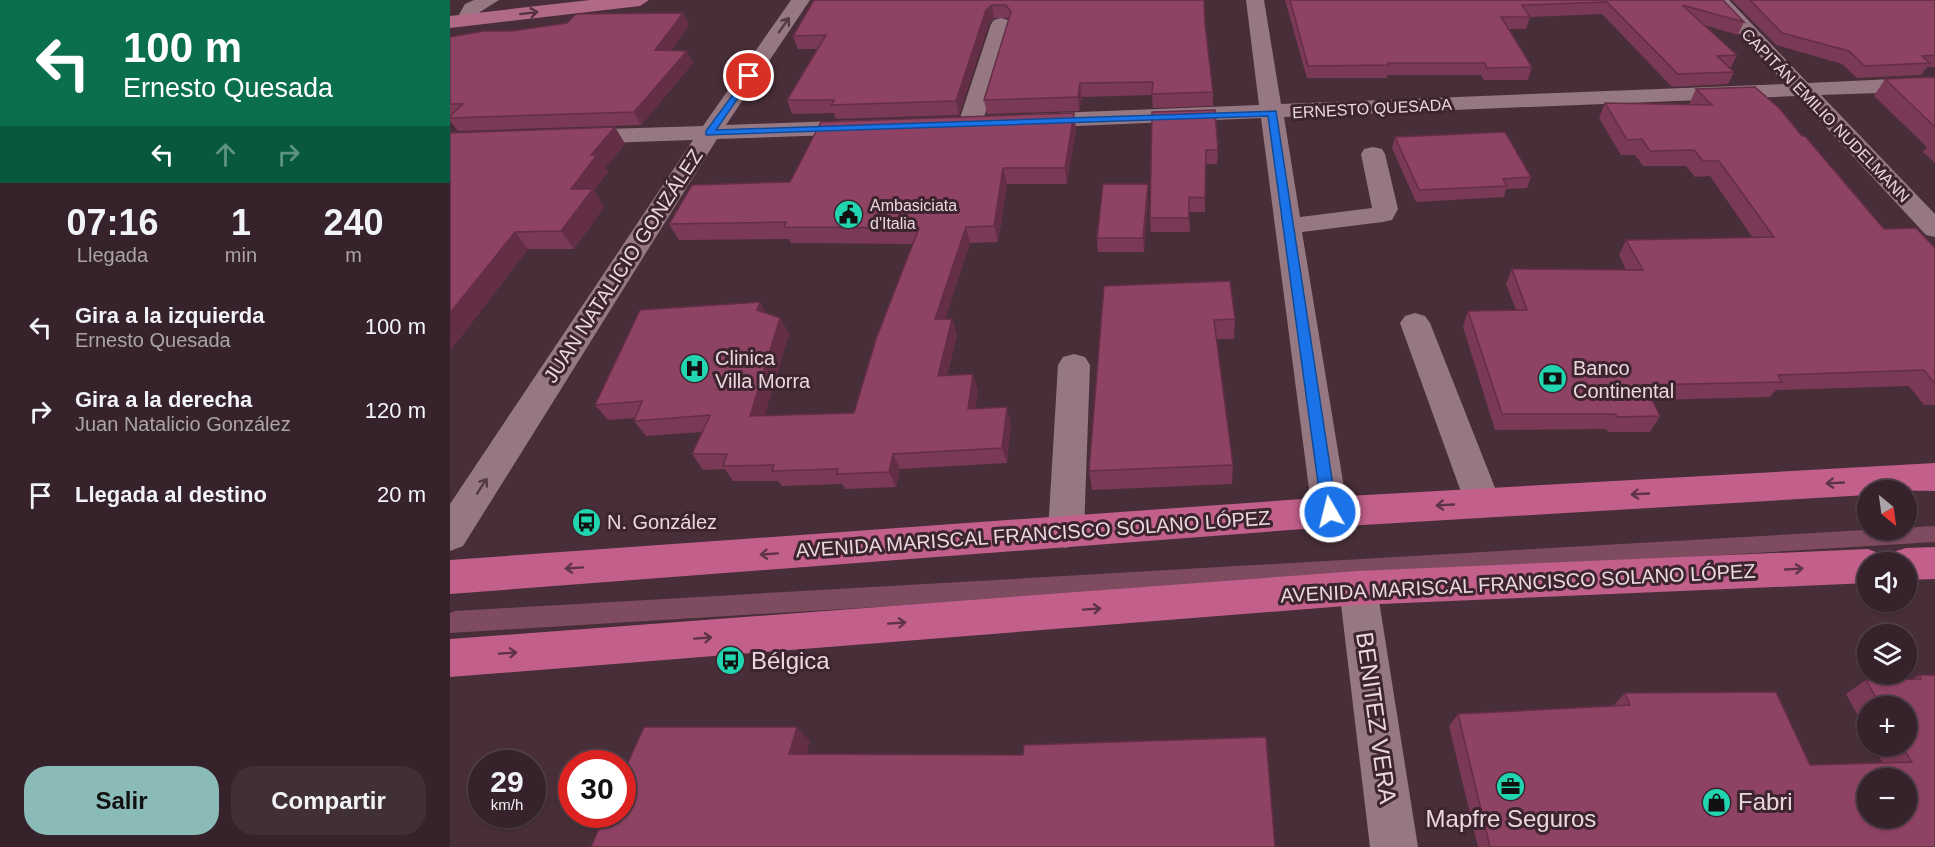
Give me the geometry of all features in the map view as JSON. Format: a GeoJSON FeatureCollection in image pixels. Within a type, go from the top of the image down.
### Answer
{"type":"FeatureCollection","features":[{"type":"Feature","properties":{"kind":"highway","name":"AVENIDA MARISCAL FRANCISCO SOLANO LÓPEZ"},"geometry":{"type":"LineString","coordinates":[[450,577],[1330,512],[1935,477]]}},
{"type":"Feature","properties":{"kind":"highway"},"geometry":{"type":"LineString","coordinates":[[1917,564],[1935,563]]}},
{"type":"Feature","properties":{"kind":"highway","name":"AVENIDA MARISCAL FRANCISCO SOLANO LÓPEZ"},"geometry":{"type":"LineString","coordinates":[[450,658],[1358,588],[1857,566]]}},
{"type":"Feature","properties":{"kind":"main road"},"geometry":{"type":"LineString","coordinates":[[450,2],[473,0]]}},
{"type":"Feature","properties":{"kind":"main road"},"geometry":{"type":"LineString","coordinates":[[458,21],[499,8],[640,0]]}},
{"type":"Feature","properties":{"kind":"street"},"geometry":{"type":"LineString","coordinates":[[458,21],[472,9],[489,0]]}},
{"type":"Feature","properties":{"kind":"street","name":"JUAN NATALICIO GONZÁLEZ"},"geometry":{"type":"LineString","coordinates":[[450,536],[709,133],[801,0]]}},
{"type":"Feature","properties":{"kind":"street"},"geometry":{"type":"LineString","coordinates":[[1255,0],[1330,512]]}},
{"type":"Feature","properties":{"kind":"street","name":"CAPITÁN EMILIO NUDELMANN"},"geometry":{"type":"LineString","coordinates":[[1718,0],[1935,229]]}},
{"type":"Feature","properties":{"kind":"street"},"geometry":{"type":"LineString","coordinates":[[970,124],[1001,24]]}},
{"type":"Feature","properties":{"kind":"street","name":"ERNESTO QUESADA"},"geometry":{"type":"LineString","coordinates":[[946,124],[1273,113],[1801,88],[1935,84]]}},
{"type":"Feature","properties":{"kind":"street"},"geometry":{"type":"LineString","coordinates":[[556,138],[887,126]]}},
{"type":"Feature","properties":{"kind":"street"},"geometry":{"type":"LineString","coordinates":[[1289,226],[1383,214],[1385,208],[1373,154]]}},
{"type":"Feature","properties":{"kind":"street"},"geometry":{"type":"LineString","coordinates":[[1415,323],[1483,503]]}},
{"type":"Feature","properties":{"kind":"street"},"geometry":{"type":"LineString","coordinates":[[1066,532],[1074,364]]}},
{"type":"Feature","properties":{"kind":"street","name":"BENITEZ VERA"},"geometry":{"type":"LineString","coordinates":[[1358,588],[1394,847]]}},
{"type":"Feature","properties":{"kind":"shaded area"},"geometry":{"type":"Polygon","coordinates":[[[1935,526],[1935,542],[450,633],[450,613],[455,611],[1857,530],[1857,540],[1917,540],[1917,527],[1935,526]]]}},
{"type":"Feature","properties":{"kind":"building"},"geometry":{"type":"Polygon","coordinates":[[[814,0],[1204,0],[1213,92],[1152,94],[1153,82],[1080,83],[1078,97],[984,100],[1011,12],[1006,5],[992,5],[986,10],[956,101],[831,105],[834,100],[787,100],[826,35],[793,36],[814,0]]]}},
{"type":"Feature","properties":{"kind":"building"},"geometry":{"type":"Polygon","coordinates":[[[1290,0],[1723,0],[1744,22],[1682,5],[1737,55],[1717,56],[1734,72],[1678,74],[1607,2],[1522,5],[1530,17],[1501,17],[1532,67],[1487,68],[1485,63],[1308,66],[1290,0]]]}},
{"type":"Feature","properties":{"kind":"building"},"geometry":{"type":"Polygon","coordinates":[[[1750,0],[1935,0],[1935,55],[1922,56],[1930,63],[1865,66],[1849,51],[1782,33],[1750,0]]]}},
{"type":"Feature","properties":{"kind":"building"},"geometry":{"type":"Polygon","coordinates":[[[683,13],[655,50],[687,51],[634,112],[450,118],[463,104],[450,104],[450,37],[484,31],[512,31],[567,23],[576,14],[683,13]]]}},
{"type":"Feature","properties":{"kind":"building"},"geometry":{"type":"Polygon","coordinates":[[[1935,77],[1935,127],[1885,79],[1935,77]]]}},
{"type":"Feature","properties":{"kind":"building"},"geometry":{"type":"Polygon","coordinates":[[[1755,87],[1780,109],[1802,136],[1805,136],[1884,229],[1916,228],[1935,248],[1935,384],[1924,370],[1778,375],[1782,382],[1645,385],[1660,416],[1502,414],[1468,311],[1527,310],[1512,269],[1643,270],[1626,240],[1774,237],[1719,161],[1703,161],[1694,150],[1650,151],[1642,139],[1627,140],[1605,103],[1712,105],[1696,89],[1755,87]]]}},
{"type":"Feature","properties":{"kind":"building"},"geometry":{"type":"Polygon","coordinates":[[[1215,110],[1218,150],[1206,150],[1205,198],[1189,197],[1189,218],[1150,218],[1152,112],[1215,110]]]}},
{"type":"Feature","properties":{"kind":"building"},"geometry":{"type":"Polygon","coordinates":[[[1074,113],[1065,168],[1003,168],[994,226],[966,227],[935,319],[952,319],[938,376],[973,374],[968,409],[1007,407],[1002,448],[893,454],[889,472],[837,474],[838,469],[772,471],[774,465],[723,466],[727,454],[692,454],[710,415],[634,421],[642,401],[595,405],[640,310],[760,302],[757,310],[780,318],[750,416],[854,413],[876,339],[919,228],[784,227],[786,222],[669,224],[692,185],[790,182],[821,122],[1074,113]]]}},
{"type":"Feature","properties":{"kind":"building"},"geometry":{"type":"Polygon","coordinates":[[[615,127],[591,155],[597,155],[571,189],[593,189],[561,231],[515,232],[450,313],[450,133],[615,127]]]}},
{"type":"Feature","properties":{"kind":"building"},"geometry":{"type":"Polygon","coordinates":[[[1505,132],[1531,177],[1503,179],[1507,186],[1419,190],[1395,137],[1505,132]]]}},
{"type":"Feature","properties":{"kind":"building"},"geometry":{"type":"Polygon","coordinates":[[[1103,184],[1148,184],[1143,238],[1097,238],[1103,184]]]}},
{"type":"Feature","properties":{"kind":"building"},"geometry":{"type":"Polygon","coordinates":[[[1230,281],[1235,319],[1214,320],[1233,465],[1089,471],[1104,286],[1230,281]]]}},
{"type":"Feature","properties":{"kind":"building"},"geometry":{"type":"Polygon","coordinates":[[[1919,675],[1935,675],[1935,847],[1490,847],[1458,714],[1630,705],[1625,693],[1776,692],[1810,765],[1912,762],[1908,756],[1917,756],[1917,696],[1875,696],[1868,684],[1917,684],[1917,679],[1921,679],[1919,675]]]}},
{"type":"Feature","properties":{"kind":"building"},"geometry":{"type":"Polygon","coordinates":[[[644,727],[797,727],[789,754],[1023,755],[1024,745],[1266,737],[1275,847],[591,847],[599,828],[636,828],[636,750],[634,750],[644,727]]]}},
{"type":"Feature","properties":{"kind":"place","name":"Ambasiciata d'Italia"},"geometry":{"type":"Point","coordinates":[849,214]}},
{"type":"Feature","properties":{"kind":"place","name":"Clinica Villa Morra"},"geometry":{"type":"Point","coordinates":[694,369]}},
{"type":"Feature","properties":{"kind":"place","name":"Banco Continental"},"geometry":{"type":"Point","coordinates":[1552,379]}},
{"type":"Feature","properties":{"kind":"place","name":"N. González"},"geometry":{"type":"Point","coordinates":[586,522]}},
{"type":"Feature","properties":{"kind":"place","name":"Bélgica"},"geometry":{"type":"Point","coordinates":[730,661]}},
{"type":"Feature","properties":{"kind":"place","name":"Mapfre Seguros"},"geometry":{"type":"Point","coordinates":[1511,786]}},
{"type":"Feature","properties":{"kind":"place","name":"Fabri"},"geometry":{"type":"Point","coordinates":[1717,802]}},
{"type":"Feature","properties":{"kind":"route"},"geometry":{"type":"LineString","coordinates":[[749,76],[709,133],[1273,113],[1330,512]]}}]}
